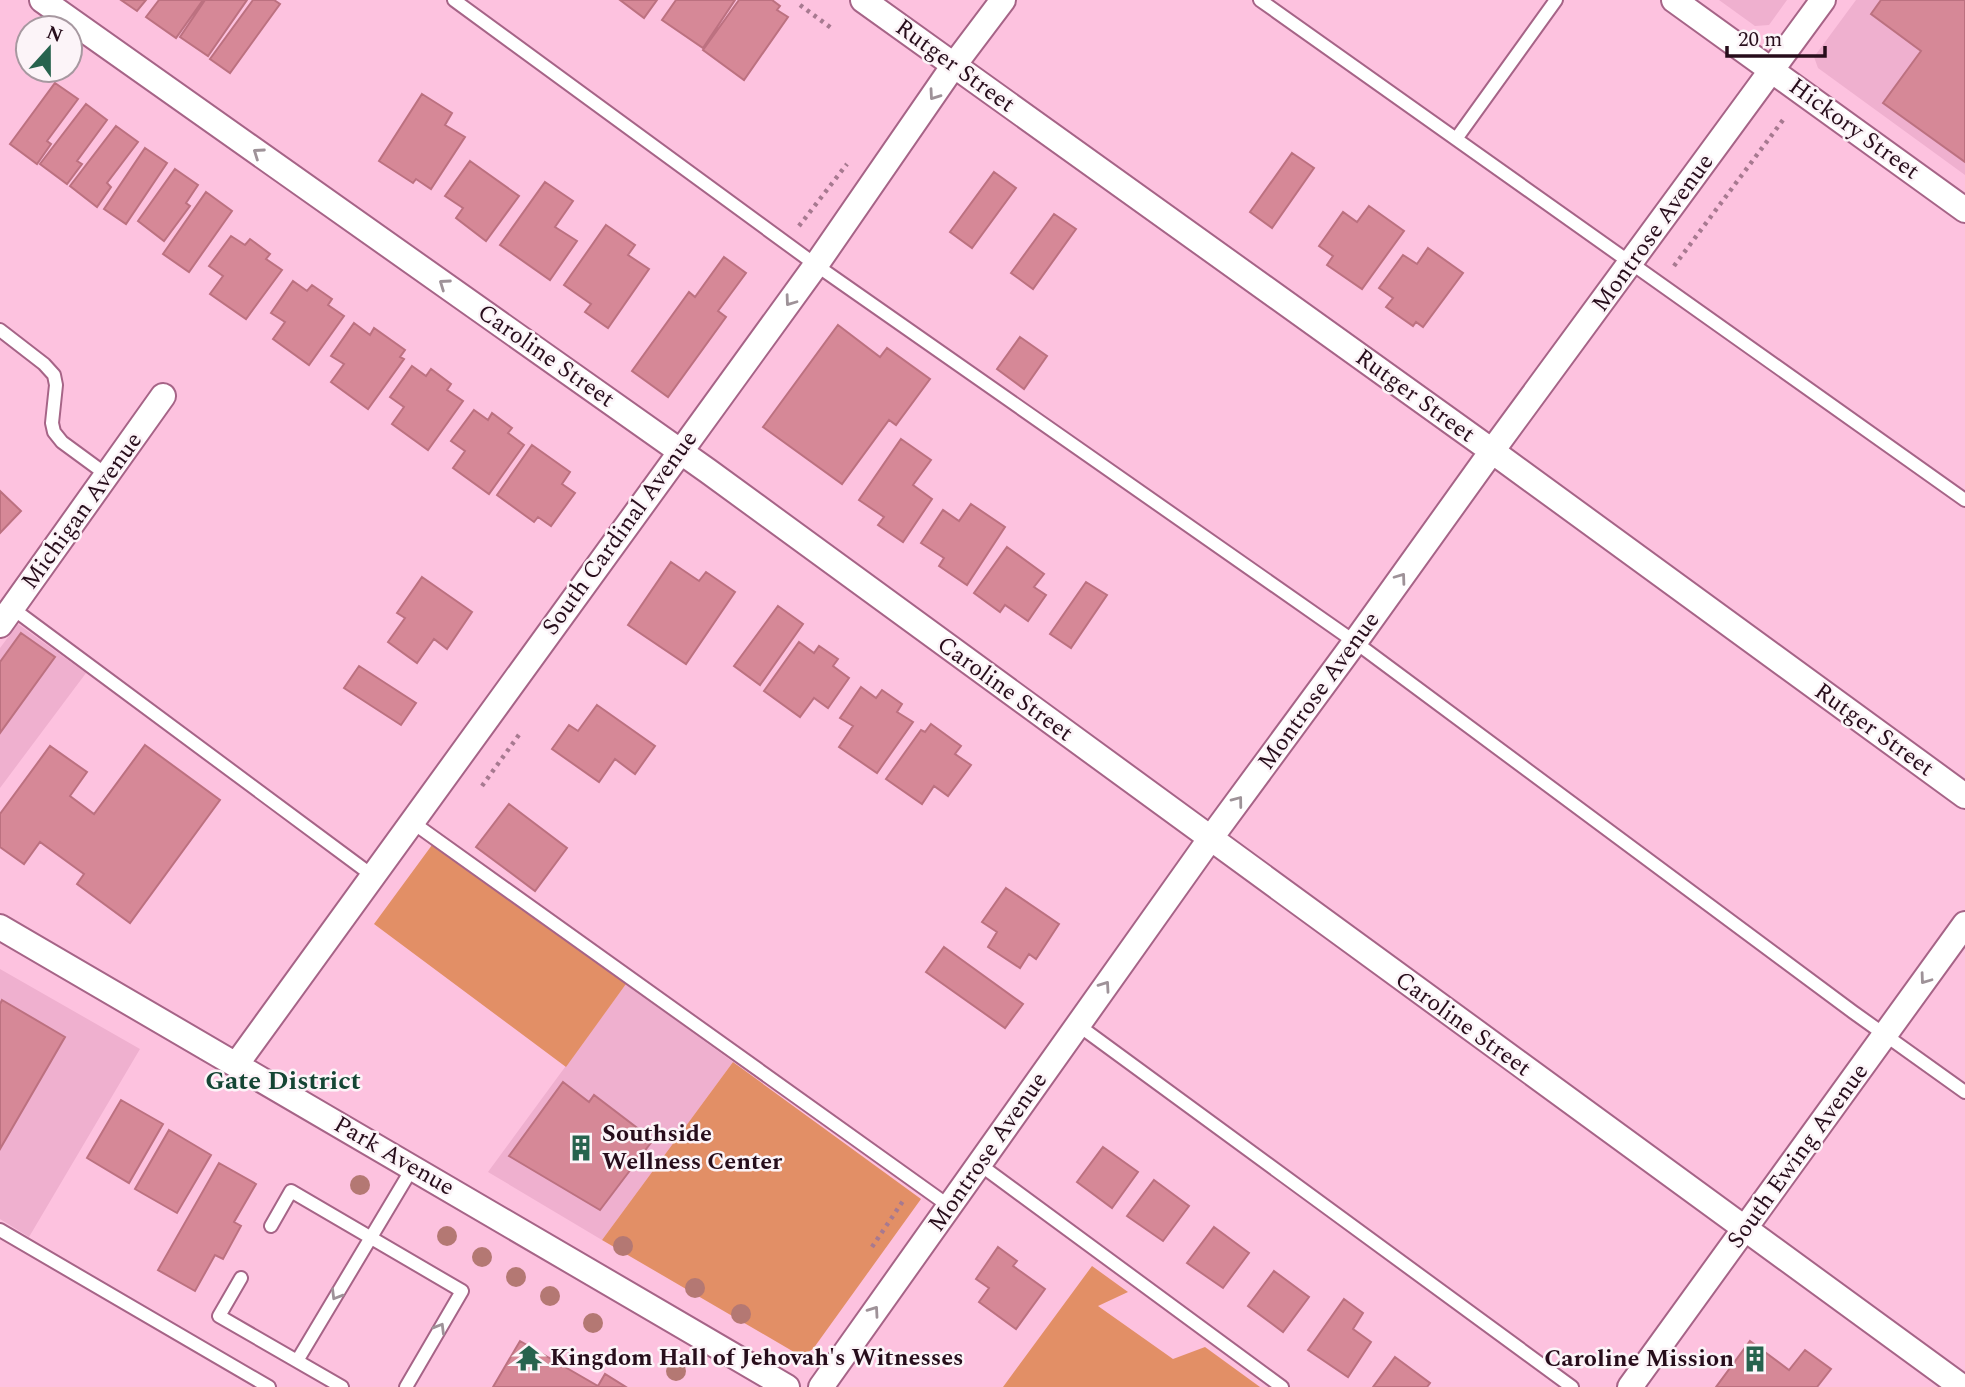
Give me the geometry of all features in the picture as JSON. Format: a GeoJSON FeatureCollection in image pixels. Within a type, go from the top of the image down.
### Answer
{"type":"FeatureCollection","features":[{"type":"Feature","properties":{"kind":"street","name":"Caroline Street"},"geometry":{"type":"LineString","coordinates":[[42,0],[680,451],[1962,1387]]}},
{"type":"Feature","properties":{"kind":"street","name":"Rutger Street"},"geometry":{"type":"LineString","coordinates":[[863,0],[1965,796]]}},
{"type":"Feature","properties":{"kind":"street","name":"South Cardinal Avenue"},"geometry":{"type":"LineString","coordinates":[[236,1065],[816,265],[954,65],[1003,0]]}},
{"type":"Feature","properties":{"kind":"street","name":"Hickory Street"},"geometry":{"type":"LineString","coordinates":[[1674,0],[1965,210]]}},
{"type":"Feature","properties":{"kind":"street","name":"Montrose Avenue"},"geometry":{"type":"LineString","coordinates":[[821,1387],[1210,839],[1823,0]]}},
{"type":"Feature","properties":{"kind":"street","name":"Michigan Avenue"},"geometry":{"type":"LineString","coordinates":[[6,616],[163,397]]}},
{"type":"Feature","properties":{"kind":"street","name":"South Ewing Avenue"},"geometry":{"type":"LineString","coordinates":[[1630,1387],[1965,924]]}},
{"type":"Feature","properties":{"kind":"street","name":"Park Avenue"},"geometry":{"type":"LineString","coordinates":[[0,927],[787,1387]]}},
{"type":"Feature","properties":{"kind":"lane"},"geometry":{"type":"LineString","coordinates":[[454,0],[816,265],[1356,642],[1884,1035],[1965,1092]]}},
{"type":"Feature","properties":{"kind":"lane"},"geometry":{"type":"LineString","coordinates":[[1260,0],[1965,500]]}},
{"type":"Feature","properties":{"kind":"lane"},"geometry":{"type":"LineString","coordinates":[[1456,139],[1556,0]]}},
{"type":"Feature","properties":{"kind":"lane"},"geometry":{"type":"LineString","coordinates":[[0,330],[54,375],[54,432],[62,442],[107,475]]}},
{"type":"Feature","properties":{"kind":"lane"},"geometry":{"type":"LineString","coordinates":[[6,616],[373,876]]}},
{"type":"Feature","properties":{"kind":"lane"},"geometry":{"type":"LineString","coordinates":[[412,822],[948,1206]]}},
{"type":"Feature","properties":{"kind":"lane"},"geometry":{"type":"LineString","coordinates":[[1078,1025],[1572,1387]]}},
{"type":"Feature","properties":{"kind":"lane"},"geometry":{"type":"LineString","coordinates":[[979,1164],[1282,1387]]}},
{"type":"Feature","properties":{"kind":"lane"},"geometry":{"type":"LineString","coordinates":[[297,1361],[413,1167]]}},
{"type":"Feature","properties":{"kind":"lane"},"geometry":{"type":"LineString","coordinates":[[271,1227],[291,1191],[462,1291],[406,1387]]}},
{"type":"Feature","properties":{"kind":"lane"},"geometry":{"type":"LineString","coordinates":[[0,1230],[268,1387]]}},
{"type":"Feature","properties":{"kind":"lane"},"geometry":{"type":"LineString","coordinates":[[241,1278],[219,1316],[342,1387]]}},
{"type":"Feature","properties":{"kind":"path"},"geometry":{"type":"LineString","coordinates":[[800,5],[834,30]]}},
{"type":"Feature","properties":{"kind":"path"},"geometry":{"type":"LineString","coordinates":[[1670,272],[1783,120]]}},
{"type":"Feature","properties":{"kind":"path"},"geometry":{"type":"LineString","coordinates":[[482,786],[521,732]]}},
{"type":"Feature","properties":{"kind":"path"},"geometry":{"type":"LineString","coordinates":[[872,1247],[908,1194]]}},
{"type":"Feature","properties":{"kind":"shaded area"},"geometry":{"type":"Polygon","coordinates":[[[1719,0],[1787,0],[1769,25],[1755,26],[1719,0]]]}},
{"type":"Feature","properties":{"kind":"shaded area"},"geometry":{"type":"Polygon","coordinates":[[[1856,0],[1965,0],[1965,175],[1818,68],[1814,57],[1856,0]]]}},
{"type":"Feature","properties":{"kind":"shaded area"},"geometry":{"type":"Polygon","coordinates":[[[18,624],[86,673],[0,788],[0,648],[18,624]]]}},
{"type":"Feature","properties":{"kind":"shaded area"},"geometry":{"type":"Polygon","coordinates":[[[432,845],[626,984],[566,1067],[374,924],[432,845]]]}},
{"type":"Feature","properties":{"kind":"shaded area"},"geometry":{"type":"Polygon","coordinates":[[[0,969],[140,1049],[29,1237],[0,1219],[0,969]]]}},
{"type":"Feature","properties":{"kind":"shaded area"},"geometry":{"type":"Polygon","coordinates":[[[626,984],[733,1062],[602,1240],[488,1172],[626,984]]]}},
{"type":"Feature","properties":{"kind":"shaded area"},"geometry":{"type":"Polygon","coordinates":[[[733,1062],[921,1199],[813,1349],[805,1354],[794,1352],[602,1240],[733,1062]]]}},
{"type":"Feature","properties":{"kind":"shaded area"},"geometry":{"type":"Polygon","coordinates":[[[1092,1266],[1128,1292],[1098,1306],[1173,1359],[1205,1347],[1260,1387],[1003,1387],[1092,1266]]]}},
{"type":"Feature","properties":{"kind":"building"},"geometry":{"type":"Polygon","coordinates":[[[121,0],[146,0],[137,11],[121,0]]]}},
{"type":"Feature","properties":{"kind":"building"},"geometry":{"type":"Polygon","coordinates":[[[159,0],[203,0],[176,38],[146,17],[159,0]]]}},
{"type":"Feature","properties":{"kind":"building"},"geometry":{"type":"Polygon","coordinates":[[[205,0],[247,0],[208,56],[180,37],[205,0]]]}},
{"type":"Feature","properties":{"kind":"building"},"geometry":{"type":"Polygon","coordinates":[[[253,0],[274,0],[280,4],[230,73],[210,59],[253,0]]]}},
{"type":"Feature","properties":{"kind":"building"},"geometry":{"type":"Polygon","coordinates":[[[620,0],[657,0],[644,18],[620,0]]]}},
{"type":"Feature","properties":{"kind":"building"},"geometry":{"type":"Polygon","coordinates":[[[676,0],[735,0],[703,48],[662,20],[676,0]]]}},
{"type":"Feature","properties":{"kind":"building"},"geometry":{"type":"Polygon","coordinates":[[[739,0],[772,0],[780,6],[777,10],[788,17],[744,80],[703,50],[739,0]]]}},
{"type":"Feature","properties":{"kind":"building"},"geometry":{"type":"Polygon","coordinates":[[[1881,0],[1965,0],[1965,162],[1883,103],[1921,51],[1871,14],[1881,0]]]}},
{"type":"Feature","properties":{"kind":"building"},"geometry":{"type":"Polygon","coordinates":[[[54,84],[78,99],[47,141],[51,144],[37,164],[10,144],[54,84]]]}},
{"type":"Feature","properties":{"kind":"building"},"geometry":{"type":"Polygon","coordinates":[[[422,94],[452,113],[445,125],[465,137],[431,189],[416,179],[413,183],[379,161],[422,94]]]}},
{"type":"Feature","properties":{"kind":"building"},"geometry":{"type":"Polygon","coordinates":[[[86,104],[107,120],[77,161],[82,164],[67,184],[40,164],[86,104]]]}},
{"type":"Feature","properties":{"kind":"building"},"geometry":{"type":"Polygon","coordinates":[[[116,126],[138,142],[107,183],[111,187],[97,207],[70,186],[116,126]]]}},
{"type":"Feature","properties":{"kind":"building"},"geometry":{"type":"Polygon","coordinates":[[[145,148],[167,163],[126,224],[104,209],[145,148]]]}},
{"type":"Feature","properties":{"kind":"building"},"geometry":{"type":"Polygon","coordinates":[[[1292,153],[1314,168],[1272,228],[1250,212],[1292,153]]]}},
{"type":"Feature","properties":{"kind":"building"},"geometry":{"type":"Polygon","coordinates":[[[470,161],[519,196],[486,241],[456,218],[463,208],[445,196],[470,161]]]}},
{"type":"Feature","properties":{"kind":"building"},"geometry":{"type":"Polygon","coordinates":[[[175,169],[198,185],[186,203],[190,206],[164,241],[138,221],[175,169]]]}},
{"type":"Feature","properties":{"kind":"building"},"geometry":{"type":"Polygon","coordinates":[[[994,172],[1016,188],[972,248],[950,232],[994,172]]]}},
{"type":"Feature","properties":{"kind":"building"},"geometry":{"type":"Polygon","coordinates":[[[545,182],[573,201],[555,227],[577,241],[550,280],[500,245],[545,182]]]}},
{"type":"Feature","properties":{"kind":"building"},"geometry":{"type":"Polygon","coordinates":[[[206,192],[232,211],[189,272],[163,254],[206,192]]]}},
{"type":"Feature","properties":{"kind":"building"},"geometry":{"type":"Polygon","coordinates":[[[1369,206],[1404,231],[1362,289],[1327,265],[1333,256],[1319,246],[1343,212],[1357,222],[1369,206]]]}},
{"type":"Feature","properties":{"kind":"building"},"geometry":{"type":"Polygon","coordinates":[[[1054,214],[1076,229],[1033,289],[1011,273],[1054,214]]]}},
{"type":"Feature","properties":{"kind":"building"},"geometry":{"type":"Polygon","coordinates":[[[606,225],[635,245],[628,255],[649,269],[608,328],[585,312],[591,304],[564,285],[606,225]]]}},
{"type":"Feature","properties":{"kind":"building"},"geometry":{"type":"Polygon","coordinates":[[[231,236],[245,245],[250,239],[270,254],[266,259],[282,270],[246,319],[210,294],[223,276],[209,266],[231,236]]]}},
{"type":"Feature","properties":{"kind":"building"},"geometry":{"type":"Polygon","coordinates":[[[1428,248],[1463,273],[1423,327],[1416,322],[1413,326],[1386,307],[1393,298],[1379,288],[1403,255],[1417,264],[1428,248]]]}},
{"type":"Feature","properties":{"kind":"building"},"geometry":{"type":"Polygon","coordinates":[[[724,257],[746,273],[718,311],[726,317],[668,397],[632,371],[689,292],[695,297],[724,257]]]}},
{"type":"Feature","properties":{"kind":"building"},"geometry":{"type":"Polygon","coordinates":[[[293,281],[307,291],[312,285],[332,299],[328,305],[344,316],[309,365],[273,339],[285,322],[271,313],[293,281]]]}},
{"type":"Feature","properties":{"kind":"building"},"geometry":{"type":"Polygon","coordinates":[[[354,323],[370,335],[374,328],[405,350],[400,357],[404,359],[368,409],[331,382],[344,364],[331,356],[354,323]]]}},
{"type":"Feature","properties":{"kind":"building"},"geometry":{"type":"Polygon","coordinates":[[[838,325],[880,357],[887,348],[930,379],[896,425],[889,420],[842,484],[763,427],[838,325]]]}},
{"type":"Feature","properties":{"kind":"building"},"geometry":{"type":"Polygon","coordinates":[[[1020,337],[1047,356],[1024,389],[997,369],[1020,337]]]}},
{"type":"Feature","properties":{"kind":"building"},"geometry":{"type":"Polygon","coordinates":[[[412,366],[426,376],[431,369],[451,384],[447,390],[463,401],[428,450],[392,424],[404,407],[390,397],[412,366]]]}},
{"type":"Feature","properties":{"kind":"building"},"geometry":{"type":"Polygon","coordinates":[[[474,410],[488,420],[492,413],[512,428],[508,433],[524,445],[489,494],[453,468],[465,451],[451,441],[474,410]]]}},
{"type":"Feature","properties":{"kind":"building"},"geometry":{"type":"Polygon","coordinates":[[[901,439],[931,460],[913,485],[932,499],[903,542],[878,525],[884,517],[859,500],[901,439]]]}},
{"type":"Feature","properties":{"kind":"building"},"geometry":{"type":"Polygon","coordinates":[[[532,445],[570,472],[562,484],[575,493],[551,526],[538,517],[534,522],[497,495],[532,445]]]}},
{"type":"Feature","properties":{"kind":"building"},"geometry":{"type":"Polygon","coordinates":[[[0,491],[21,511],[0,533],[0,491]]]}},
{"type":"Feature","properties":{"kind":"building"},"geometry":{"type":"Polygon","coordinates":[[[971,504],[1005,527],[967,585],[939,566],[944,558],[921,543],[943,510],[959,521],[971,504]]]}},
{"type":"Feature","properties":{"kind":"building"},"geometry":{"type":"Polygon","coordinates":[[[1007,547],[1044,574],[1034,587],[1046,595],[1028,621],[1005,605],[1000,612],[974,593],[1007,547]]]}},
{"type":"Feature","properties":{"kind":"building"},"geometry":{"type":"Polygon","coordinates":[[[671,562],[699,581],[706,572],[735,592],[686,664],[628,625],[671,562]]]}},
{"type":"Feature","properties":{"kind":"building"},"geometry":{"type":"Polygon","coordinates":[[[422,577],[472,612],[447,649],[434,639],[417,663],[388,642],[405,618],[397,613],[422,577]]]}},
{"type":"Feature","properties":{"kind":"building"},"geometry":{"type":"Polygon","coordinates":[[[1086,582],[1107,595],[1071,648],[1050,634],[1086,582]]]}},
{"type":"Feature","properties":{"kind":"building"},"geometry":{"type":"Polygon","coordinates":[[[778,606],[803,624],[760,685],[734,666],[778,606]]]}},
{"type":"Feature","properties":{"kind":"building"},"geometry":{"type":"Polygon","coordinates":[[[21,633],[55,657],[0,733],[0,662],[21,633]]]}},
{"type":"Feature","properties":{"kind":"building"},"geometry":{"type":"Polygon","coordinates":[[[799,642],[814,653],[819,646],[838,659],[833,666],[849,678],[828,708],[814,698],[800,717],[764,691],[799,642]]]}},
{"type":"Feature","properties":{"kind":"building"},"geometry":{"type":"Polygon","coordinates":[[[359,666],[416,703],[401,725],[344,688],[359,666]]]}},
{"type":"Feature","properties":{"kind":"building"},"geometry":{"type":"Polygon","coordinates":[[[861,687],[876,698],[882,690],[902,704],[897,712],[913,722],[877,773],[839,747],[853,726],[840,718],[861,687]]]}},
{"type":"Feature","properties":{"kind":"building"},"geometry":{"type":"Polygon","coordinates":[[[597,705],[655,746],[635,774],[615,759],[599,782],[552,749],[569,725],[578,731],[597,705]]]}},
{"type":"Feature","properties":{"kind":"building"},"geometry":{"type":"Polygon","coordinates":[[[931,724],[961,746],[955,754],[971,765],[948,796],[934,786],[922,804],[886,779],[921,730],[925,732],[931,724]]]}},
{"type":"Feature","properties":{"kind":"building"},"geometry":{"type":"Polygon","coordinates":[[[145,745],[220,800],[130,923],[77,884],[84,874],[40,842],[24,864],[0,847],[0,814],[50,746],[87,772],[70,796],[94,814],[145,745]]]}},
{"type":"Feature","properties":{"kind":"building"},"geometry":{"type":"Polygon","coordinates":[[[509,804],[567,848],[535,891],[476,847],[509,804]]]}},
{"type":"Feature","properties":{"kind":"building"},"geometry":{"type":"Polygon","coordinates":[[[1006,888],[1059,924],[1036,959],[1029,954],[1020,968],[988,947],[997,932],[982,922],[1006,888]]]}},
{"type":"Feature","properties":{"kind":"building"},"geometry":{"type":"Polygon","coordinates":[[[944,947],[1023,1004],[1005,1028],[926,972],[944,947]]]}},
{"type":"Feature","properties":{"kind":"building"},"geometry":{"type":"Polygon","coordinates":[[[2,1000],[65,1037],[0,1149],[0,1004],[2,1000]]]}},
{"type":"Feature","properties":{"kind":"building","name":"Southside Wellness Center"},"geometry":{"type":"Polygon","coordinates":[[[563,1082],[589,1102],[594,1095],[653,1140],[600,1210],[509,1156],[563,1082]]]}},
{"type":"Feature","properties":{"kind":"building"},"geometry":{"type":"Polygon","coordinates":[[[121,1100],[163,1124],[129,1183],[87,1158],[121,1100]]]}},
{"type":"Feature","properties":{"kind":"building"},"geometry":{"type":"Polygon","coordinates":[[[169,1130],[211,1155],[177,1213],[135,1189],[169,1130]]]}},
{"type":"Feature","properties":{"kind":"building"},"geometry":{"type":"Polygon","coordinates":[[[1103,1147],[1138,1172],[1112,1208],[1077,1182],[1103,1147]]]}},
{"type":"Feature","properties":{"kind":"building"},"geometry":{"type":"Polygon","coordinates":[[[219,1163],[256,1184],[234,1222],[241,1226],[223,1259],[215,1255],[195,1291],[158,1270],[219,1163]]]}},
{"type":"Feature","properties":{"kind":"building"},"geometry":{"type":"Polygon","coordinates":[[[1154,1180],[1189,1206],[1163,1241],[1127,1216],[1154,1180]]]}},
{"type":"Feature","properties":{"kind":"building"},"geometry":{"type":"Polygon","coordinates":[[[1214,1227],[1249,1253],[1223,1288],[1187,1263],[1214,1227]]]}},
{"type":"Feature","properties":{"kind":"building"},"geometry":{"type":"Polygon","coordinates":[[[998,1247],[1017,1261],[1013,1266],[1045,1289],[1016,1329],[979,1302],[989,1288],[976,1279],[998,1247]]]}},
{"type":"Feature","properties":{"kind":"building"},"geometry":{"type":"Polygon","coordinates":[[[1274,1271],[1309,1297],[1283,1332],[1248,1306],[1274,1271]]]}},
{"type":"Feature","properties":{"kind":"building"},"geometry":{"type":"Polygon","coordinates":[[[1344,1299],[1363,1313],[1353,1329],[1371,1342],[1348,1377],[1308,1350],[1344,1299]]]}},
{"type":"Feature","properties":{"kind":"building","name":"Kingdom Hall of Jehovah's Witnesses"},"geometry":{"type":"Polygon","coordinates":[[[520,1341],[598,1386],[605,1374],[626,1387],[493,1387],[520,1341]]]}},
{"type":"Feature","properties":{"kind":"building","name":"Caroline Mission"},"geometry":{"type":"Polygon","coordinates":[[[1750,1341],[1789,1370],[1805,1350],[1831,1369],[1817,1387],[1716,1387],[1750,1341]]]}},
{"type":"Feature","properties":{"kind":"building"},"geometry":{"type":"Polygon","coordinates":[[[1395,1357],[1430,1383],[1427,1387],[1373,1387],[1395,1357]]]}},
{"type":"Feature","properties":{"kind":"place","name":"Southside Wellness Center"},"geometry":{"type":"Point","coordinates":[581,1148]}},
{"type":"Feature","properties":{"kind":"place","name":"Kingdom Hall of Jehovah's Witnesses"},"geometry":{"type":"Point","coordinates":[529,1358]}},
{"type":"Feature","properties":{"kind":"place","name":"Caroline Mission"},"geometry":{"type":"Point","coordinates":[1755,1359]}},
{"type":"Feature","properties":{"kind":"district","name":"Gate District"},"geometry":{"type":"Point","coordinates":[283,1081]}}]}
